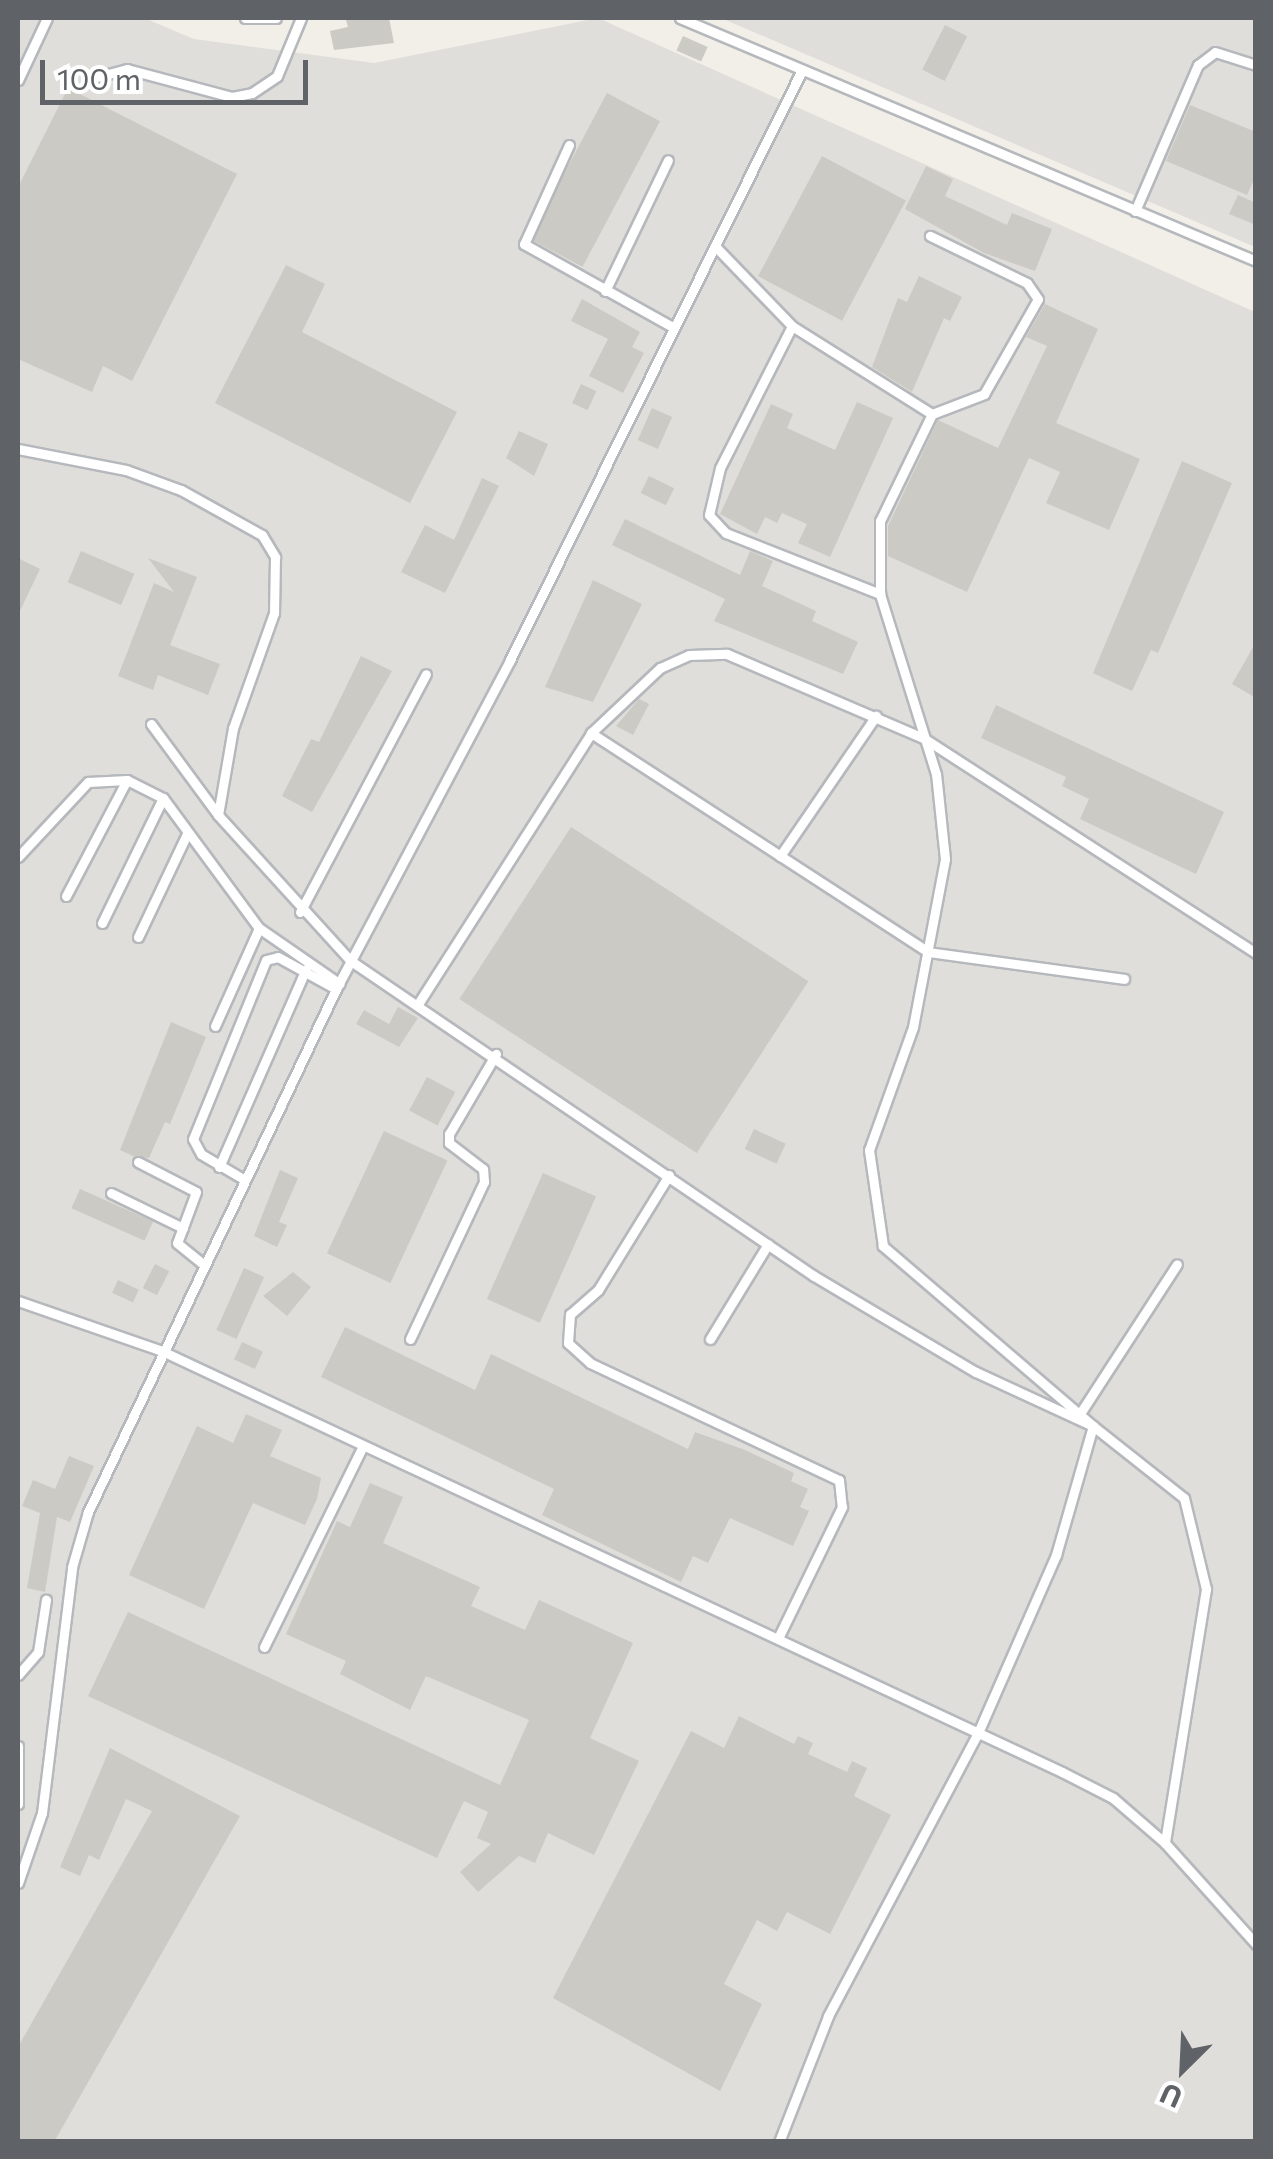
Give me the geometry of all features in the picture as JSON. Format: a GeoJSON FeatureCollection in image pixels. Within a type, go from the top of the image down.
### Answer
{"type":"FeatureCollection","features":[{"type":"Feature","properties":{"kind":"lane"},"geometry":{"type":"LineString","coordinates":[[18,80],[47,18]]}},
{"type":"Feature","properties":{"kind":"lane"},"geometry":{"type":"LineString","coordinates":[[245,18],[276,18]]}},
{"type":"Feature","properties":{"kind":"lane"},"geometry":{"type":"LineString","coordinates":[[97,77],[127,69],[232,97],[252,94],[278,76],[301,18]]}},
{"type":"Feature","properties":{"kind":"lane"},"geometry":{"type":"LineString","coordinates":[[680,18],[1256,261]]}},
{"type":"Feature","properties":{"kind":"lane"},"geometry":{"type":"LineString","coordinates":[[1135,212],[1206,56],[1230,53],[1256,65]]}},
{"type":"Feature","properties":{"kind":"lane"},"geometry":{"type":"LineString","coordinates":[[18,1883],[42,1813],[79,1533],[350,961],[510,660],[802,70]]}},
{"type":"Feature","properties":{"kind":"lane"},"geometry":{"type":"LineString","coordinates":[[570,144],[524,244],[674,328]]}},
{"type":"Feature","properties":{"kind":"lane"},"geometry":{"type":"LineString","coordinates":[[604,291],[668,160]]}},
{"type":"Feature","properties":{"kind":"lane"},"geometry":{"type":"LineString","coordinates":[[930,236],[1027,283],[1038,300],[984,394],[932,414],[880,520],[880,594],[944,815],[945,859],[913,1027],[868,1150],[883,1246],[1020,1368],[1082,1412],[1184,1498],[1206,1588],[1165,1843]]}},
{"type":"Feature","properties":{"kind":"lane"},"geometry":{"type":"LineString","coordinates":[[715,246],[792,326],[932,414]]}},
{"type":"Feature","properties":{"kind":"lane"},"geometry":{"type":"LineString","coordinates":[[792,326],[720,468],[709,515],[726,533],[880,594]]}},
{"type":"Feature","properties":{"kind":"lane"},"geometry":{"type":"LineString","coordinates":[[18,449],[126,470],[182,490],[262,535],[275,557],[274,614],[233,728],[218,815]]}},
{"type":"Feature","properties":{"kind":"lane"},"geometry":{"type":"LineString","coordinates":[[418,1004],[591,733],[636,684],[688,655],[728,654],[925,739],[1256,953]]}},
{"type":"Feature","properties":{"kind":"lane"},"geometry":{"type":"LineString","coordinates":[[300,912],[426,674]]}},
{"type":"Feature","properties":{"kind":"lane"},"geometry":{"type":"LineString","coordinates":[[780,856],[876,716]]}},
{"type":"Feature","properties":{"kind":"lane"},"geometry":{"type":"LineString","coordinates":[[151,724],[218,815],[300,912],[350,961],[496,1054],[768,1244],[976,1372],[1094,1426]]}},
{"type":"Feature","properties":{"kind":"lane"},"geometry":{"type":"LineString","coordinates":[[591,733],[928,952],[1124,979]]}},
{"type":"Feature","properties":{"kind":"lane"},"geometry":{"type":"LineString","coordinates":[[18,857],[88,782],[126,780],[162,798],[259,928],[338,986]]}},
{"type":"Feature","properties":{"kind":"lane"},"geometry":{"type":"LineString","coordinates":[[66,896],[126,780]]}},
{"type":"Feature","properties":{"kind":"lane"},"geometry":{"type":"LineString","coordinates":[[102,923],[162,798]]}},
{"type":"Feature","properties":{"kind":"lane"},"geometry":{"type":"LineString","coordinates":[[138,937],[187,834]]}},
{"type":"Feature","properties":{"kind":"lane"},"geometry":{"type":"LineString","coordinates":[[215,1026],[259,928]]}},
{"type":"Feature","properties":{"kind":"lane"},"geometry":{"type":"LineString","coordinates":[[244,1180],[218,1167],[194,1145],[194,1133],[266,960],[278,957],[338,986]]}},
{"type":"Feature","properties":{"kind":"lane"},"geometry":{"type":"LineString","coordinates":[[218,1167],[306,970]]}},
{"type":"Feature","properties":{"kind":"lane"},"geometry":{"type":"LineString","coordinates":[[410,1340],[484,1182],[483,1169],[449,1143],[449,1134],[496,1054]]}},
{"type":"Feature","properties":{"kind":"lane"},"geometry":{"type":"LineString","coordinates":[[138,1162],[196,1192],[176,1243],[204,1264]]}},
{"type":"Feature","properties":{"kind":"lane"},"geometry":{"type":"LineString","coordinates":[[669,1175],[598,1290],[570,1314],[568,1343],[590,1363],[839,1480],[842,1507],[778,1638]]}},
{"type":"Feature","properties":{"kind":"lane"},"geometry":{"type":"LineString","coordinates":[[111,1192],[182,1228]]}},
{"type":"Feature","properties":{"kind":"lane"},"geometry":{"type":"LineString","coordinates":[[710,1339],[768,1244]]}},
{"type":"Feature","properties":{"kind":"lane"},"geometry":{"type":"LineString","coordinates":[[1082,1412],[1177,1264]]}},
{"type":"Feature","properties":{"kind":"lane"},"geometry":{"type":"LineString","coordinates":[[18,1301],[162,1351],[1113,1798],[1165,1843],[1256,1944]]}},
{"type":"Feature","properties":{"kind":"lane"},"geometry":{"type":"LineString","coordinates":[[779,2141],[828,2016],[978,1735],[1056,1555],[1094,1426]]}},
{"type":"Feature","properties":{"kind":"lane"},"geometry":{"type":"LineString","coordinates":[[264,1647],[364,1446]]}},
{"type":"Feature","properties":{"kind":"lane"},"geometry":{"type":"LineString","coordinates":[[18,1675],[38,1652],[46,1600]]}},
{"type":"Feature","properties":{"kind":"lane"},"geometry":{"type":"LineString","coordinates":[[18,1746],[18,1804]]}},
{"type":"Feature","properties":{"kind":"shaded area"},"geometry":{"type":"Polygon","coordinates":[[[18,18],[144,18],[194,39],[374,63],[598,18],[1255,312],[1255,2141],[18,2141],[18,18]]]}},
{"type":"Feature","properties":{"kind":"shaded area"},"geometry":{"type":"Polygon","coordinates":[[[721,18],[1255,18],[1255,247],[721,18]]]}},
{"type":"Feature","properties":{"kind":"building"},"geometry":{"type":"Polygon","coordinates":[[[389,18],[394,43],[334,50],[330,31],[348,27],[346,20],[389,18]]]}},
{"type":"Feature","properties":{"kind":"building"},"geometry":{"type":"Polygon","coordinates":[[[945,25],[967,36],[945,81],[922,70],[945,25]]]}},
{"type":"Feature","properties":{"kind":"building"},"geometry":{"type":"Polygon","coordinates":[[[683,36],[708,47],[701,62],[676,51],[683,36]]]}},
{"type":"Feature","properties":{"kind":"building"},"geometry":{"type":"Polygon","coordinates":[[[68,88],[237,174],[132,381],[103,366],[92,392],[18,359],[18,187],[68,88]]]}},
{"type":"Feature","properties":{"kind":"building"},"geometry":{"type":"Polygon","coordinates":[[[607,93],[660,121],[583,267],[530,239],[607,93]]]}},
{"type":"Feature","properties":{"kind":"building"},"geometry":{"type":"Polygon","coordinates":[[[1190,105],[1256,132],[1256,175],[1247,195],[1166,161],[1190,105]]]}},
{"type":"Feature","properties":{"kind":"building"},"geometry":{"type":"Polygon","coordinates":[[[822,156],[906,201],[842,321],[758,276],[822,156]]]}},
{"type":"Feature","properties":{"kind":"building"},"geometry":{"type":"Polygon","coordinates":[[[926,166],[953,179],[945,196],[1007,225],[1012,213],[1052,229],[1035,271],[984,253],[905,209],[926,166]]]}},
{"type":"Feature","properties":{"kind":"building"},"geometry":{"type":"Polygon","coordinates":[[[1238,195],[1256,203],[1256,225],[1229,214],[1238,195]]]}},
{"type":"Feature","properties":{"kind":"building"},"geometry":{"type":"Polygon","coordinates":[[[286,265],[325,284],[302,332],[457,412],[410,503],[215,403],[286,265]]]}},
{"type":"Feature","properties":{"kind":"building"},"geometry":{"type":"Polygon","coordinates":[[[919,276],[962,297],[950,321],[944,318],[912,392],[872,367],[898,298],[907,302],[919,276]]]}},
{"type":"Feature","properties":{"kind":"building"},"geometry":{"type":"Polygon","coordinates":[[[582,299],[640,332],[632,347],[644,353],[623,393],[589,376],[608,339],[571,321],[582,299]]]}},
{"type":"Feature","properties":{"kind":"building"},"geometry":{"type":"Polygon","coordinates":[[[1045,304],[1098,329],[1056,423],[1140,459],[1109,530],[1046,503],[1060,472],[1029,458],[967,592],[888,556],[888,526],[938,420],[998,448],[1047,346],[1026,337],[1045,304]]]}},
{"type":"Feature","properties":{"kind":"building"},"geometry":{"type":"Polygon","coordinates":[[[581,384],[596,391],[588,410],[572,403],[581,384]]]}},
{"type":"Feature","properties":{"kind":"building"},"geometry":{"type":"Polygon","coordinates":[[[857,402],[893,418],[830,557],[798,543],[807,524],[782,513],[777,523],[765,517],[757,534],[720,514],[771,404],[793,414],[787,428],[835,450],[857,402]]]}},
{"type":"Feature","properties":{"kind":"building"},"geometry":{"type":"Polygon","coordinates":[[[652,408],[672,417],[658,449],[638,440],[652,408]]]}},
{"type":"Feature","properties":{"kind":"building"},"geometry":{"type":"Polygon","coordinates":[[[519,431],[548,444],[534,476],[506,458],[519,431]]]}},
{"type":"Feature","properties":{"kind":"building"},"geometry":{"type":"Polygon","coordinates":[[[1182,461],[1232,483],[1158,653],[1151,650],[1132,691],[1093,673],[1182,461]]]}},
{"type":"Feature","properties":{"kind":"building"},"geometry":{"type":"Polygon","coordinates":[[[649,476],[674,488],[666,505],[641,493],[649,476]]]}},
{"type":"Feature","properties":{"kind":"building"},"geometry":{"type":"Polygon","coordinates":[[[482,478],[499,486],[445,593],[401,572],[425,525],[454,540],[482,478]]]}},
{"type":"Feature","properties":{"kind":"building"},"geometry":{"type":"Polygon","coordinates":[[[625,519],[740,575],[750,551],[773,561],[762,586],[816,611],[812,621],[858,642],[843,674],[714,621],[725,599],[612,545],[625,519]]]}},
{"type":"Feature","properties":{"kind":"building"},"geometry":{"type":"Polygon","coordinates":[[[81,551],[134,574],[121,605],[68,582],[81,551]]]}},
{"type":"Feature","properties":{"kind":"building"},"geometry":{"type":"Polygon","coordinates":[[[18,558],[40,569],[18,615],[18,558]]]}},
{"type":"Feature","properties":{"kind":"building"},"geometry":{"type":"Polygon","coordinates":[[[148,558],[197,577],[170,645],[220,664],[208,695],[158,675],[153,690],[118,676],[154,583],[174,592],[148,558]]]}},
{"type":"Feature","properties":{"kind":"building"},"geometry":{"type":"Polygon","coordinates":[[[593,580],[642,604],[593,702],[545,687],[593,580]]]}},
{"type":"Feature","properties":{"kind":"building"},"geometry":{"type":"Polygon","coordinates":[[[1256,642],[1256,698],[1232,684],[1256,642]]]}},
{"type":"Feature","properties":{"kind":"building"},"geometry":{"type":"Polygon","coordinates":[[[361,656],[392,671],[312,812],[282,796],[311,739],[319,742],[361,656]]]}},
{"type":"Feature","properties":{"kind":"building"},"geometry":{"type":"Polygon","coordinates":[[[639,699],[649,704],[633,735],[616,726],[639,699]]]}},
{"type":"Feature","properties":{"kind":"building"},"geometry":{"type":"Polygon","coordinates":[[[996,705],[1224,812],[1196,874],[1080,819],[1089,799],[1062,786],[1066,777],[981,738],[996,705]]]}},
{"type":"Feature","properties":{"kind":"building"},"geometry":{"type":"Polygon","coordinates":[[[571,827],[808,981],[697,1153],[459,999],[571,827]]]}},
{"type":"Feature","properties":{"kind":"building"},"geometry":{"type":"Polygon","coordinates":[[[398,1007],[418,1018],[399,1047],[356,1024],[364,1010],[389,1024],[398,1007]]]}},
{"type":"Feature","properties":{"kind":"building"},"geometry":{"type":"Polygon","coordinates":[[[171,1022],[206,1037],[170,1124],[165,1122],[149,1158],[133,1156],[120,1150],[171,1022]]]}},
{"type":"Feature","properties":{"kind":"building"},"geometry":{"type":"Polygon","coordinates":[[[427,1077],[455,1092],[437,1126],[409,1111],[427,1077]]]}},
{"type":"Feature","properties":{"kind":"building"},"geometry":{"type":"Polygon","coordinates":[[[754,1129],[786,1144],[776,1164],[745,1149],[754,1129]]]}},
{"type":"Feature","properties":{"kind":"building"},"geometry":{"type":"Polygon","coordinates":[[[384,1131],[447,1161],[390,1283],[327,1253],[384,1131]]]}},
{"type":"Feature","properties":{"kind":"building"},"geometry":{"type":"Polygon","coordinates":[[[280,1170],[298,1178],[279,1222],[287,1225],[277,1247],[254,1236],[280,1170]]]}},
{"type":"Feature","properties":{"kind":"building"},"geometry":{"type":"Polygon","coordinates":[[[543,1173],[596,1197],[540,1323],[487,1299],[543,1173]]]}},
{"type":"Feature","properties":{"kind":"building"},"geometry":{"type":"Polygon","coordinates":[[[80,1189],[153,1222],[145,1241],[71,1208],[80,1189]]]}},
{"type":"Feature","properties":{"kind":"building"},"geometry":{"type":"Polygon","coordinates":[[[155,1264],[169,1271],[157,1295],[143,1288],[155,1264]]]}},
{"type":"Feature","properties":{"kind":"building"},"geometry":{"type":"Polygon","coordinates":[[[244,1268],[264,1277],[236,1339],[216,1330],[244,1268]]]}},
{"type":"Feature","properties":{"kind":"building"},"geometry":{"type":"Polygon","coordinates":[[[293,1272],[311,1287],[287,1316],[263,1296],[293,1272]]]}},
{"type":"Feature","properties":{"kind":"building"},"geometry":{"type":"Polygon","coordinates":[[[118,1280],[139,1290],[133,1302],[112,1293],[118,1280]]]}},
{"type":"Feature","properties":{"kind":"building"},"geometry":{"type":"Polygon","coordinates":[[[345,1327],[475,1390],[491,1354],[688,1449],[695,1432],[745,1450],[794,1473],[791,1481],[808,1489],[800,1507],[809,1511],[793,1546],[730,1518],[708,1563],[693,1556],[681,1582],[542,1515],[554,1489],[321,1377],[345,1327]]]}},
{"type":"Feature","properties":{"kind":"building"},"geometry":{"type":"Polygon","coordinates":[[[242,1342],[263,1352],[255,1369],[234,1359],[242,1342]]]}},
{"type":"Feature","properties":{"kind":"building"},"geometry":{"type":"Polygon","coordinates":[[[246,1414],[282,1430],[270,1456],[321,1478],[317,1499],[305,1525],[253,1503],[204,1609],[129,1575],[197,1426],[233,1443],[246,1414]]]}},
{"type":"Feature","properties":{"kind":"building"},"geometry":{"type":"Polygon","coordinates":[[[69,1456],[94,1466],[70,1522],[57,1517],[45,1592],[27,1588],[40,1513],[22,1506],[33,1480],[55,1489],[69,1456]]]}},
{"type":"Feature","properties":{"kind":"building"},"geometry":{"type":"Polygon","coordinates":[[[370,1483],[403,1497],[383,1543],[480,1587],[471,1606],[525,1630],[539,1600],[633,1643],[590,1738],[639,1761],[594,1855],[548,1833],[535,1863],[519,1856],[478,1892],[460,1872],[491,1844],[477,1838],[488,1812],[464,1801],[437,1858],[88,1696],[128,1612],[500,1785],[529,1720],[426,1676],[410,1710],[340,1674],[346,1661],[286,1634],[337,1521],[350,1527],[370,1483]]]}},
{"type":"Feature","properties":{"kind":"building"},"geometry":{"type":"Polygon","coordinates":[[[739,1716],[794,1744],[798,1736],[813,1743],[808,1754],[847,1772],[852,1761],[867,1768],[854,1796],[891,1815],[830,1934],[787,1912],[777,1931],[757,1920],[724,1984],[762,2004],[720,2091],[553,1998],[691,1731],[724,1748],[739,1716]]]}},
{"type":"Feature","properties":{"kind":"building"},"geometry":{"type":"Polygon","coordinates":[[[110,1748],[240,1816],[54,2142],[18,2142],[18,2047],[152,1811],[126,1799],[99,1860],[89,1855],[80,1876],[60,1867],[110,1748]]]}}]}
